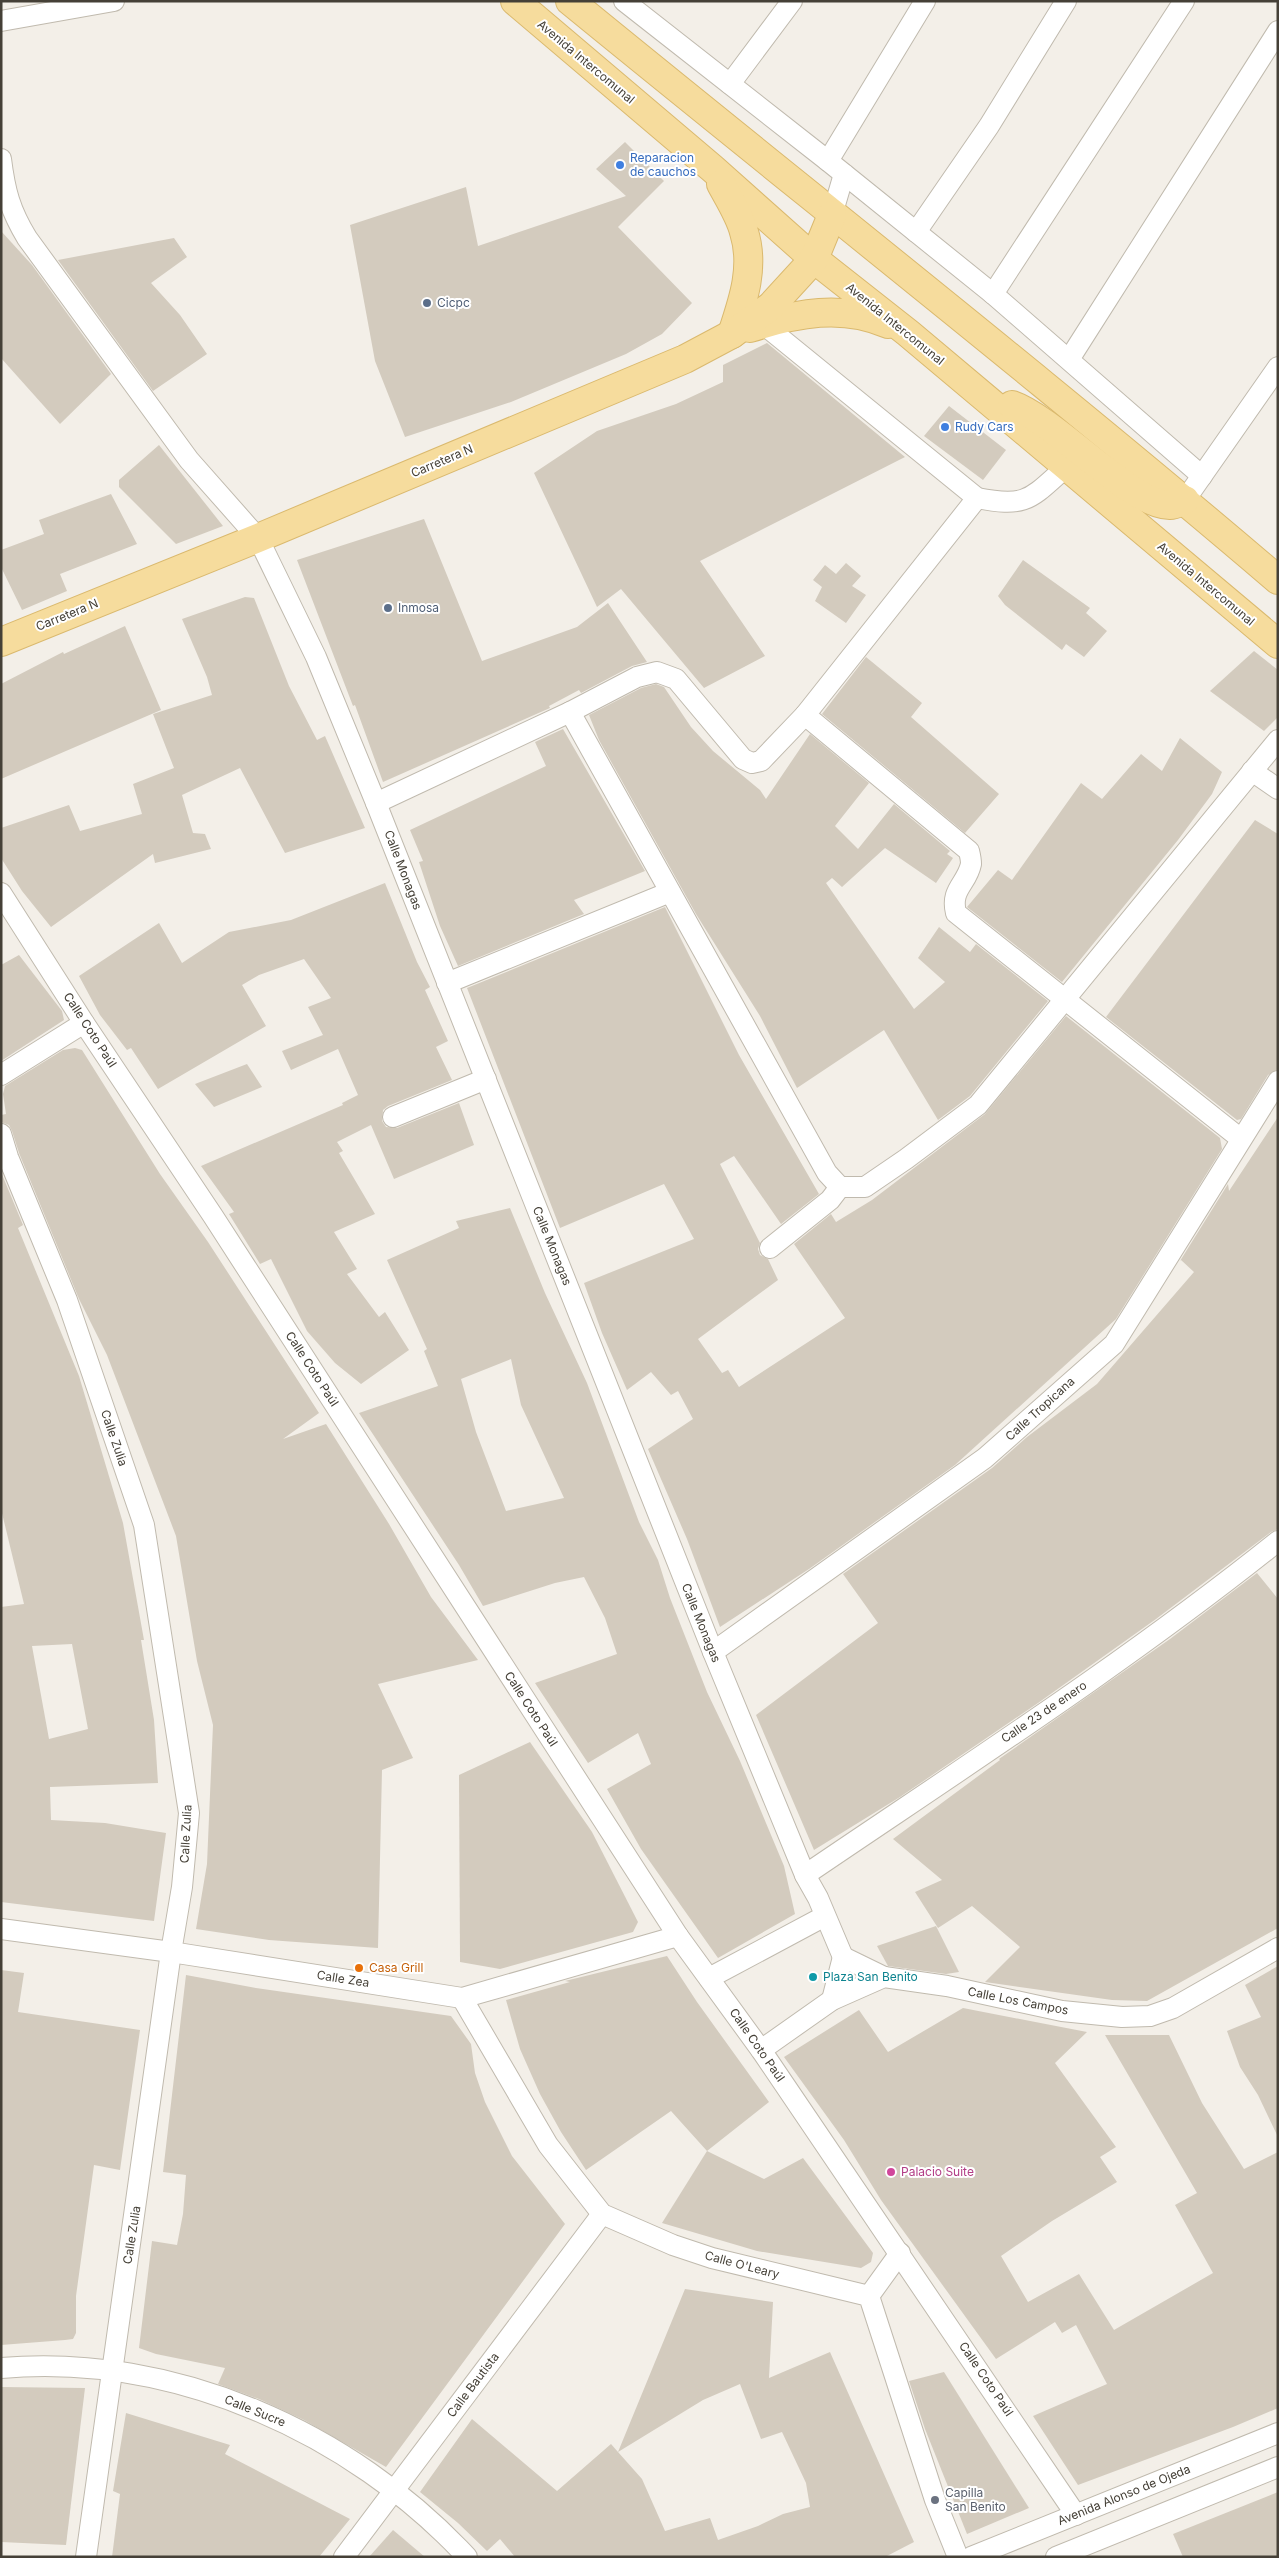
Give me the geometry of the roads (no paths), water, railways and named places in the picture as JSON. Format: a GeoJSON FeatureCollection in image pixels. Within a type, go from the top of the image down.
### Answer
{"type":"FeatureCollection","features":[{"type":"Feature","properties":{"kind":"main road","name":"Avenida Intercomunal"},"geometry":{"type":"LineString","coordinates":[[515,1],[713,169],[814,259],[908,333],[1278,644]]}},
{"type":"Feature","properties":{"kind":"main road"},"geometry":{"type":"LineString","coordinates":[[570,1],[832,215],[902,268],[1184,500],[1278,580]]}},
{"type":"Feature","properties":{"kind":"main road"},"geometry":{"type":"LineString","coordinates":[[713,169],[744,232],[749,264],[743,302],[732,334]]}},
{"type":"Feature","properties":{"kind":"main road","name":"Carretera N"},"geometry":{"type":"LineString","coordinates":[[1,642],[258,538],[685,359],[732,334],[771,306],[814,259],[832,215]]}},
{"type":"Feature","properties":{"kind":"main road"},"geometry":{"type":"LineString","coordinates":[[732,334],[763,324],[841,311],[877,319],[908,333]]}},
{"type":"Feature","properties":{"kind":"main road"},"geometry":{"type":"LineString","coordinates":[[984,397],[1014,406],[1036,417],[1145,498],[1171,505],[1184,500]]}},
{"type":"Feature","properties":{"kind":"street"},"geometry":{"type":"LineString","coordinates":[[1,21],[114,1]]}},
{"type":"Feature","properties":{"kind":"street"},"geometry":{"type":"LineString","coordinates":[[730,84],[792,1]]}},
{"type":"Feature","properties":{"kind":"street"},"geometry":{"type":"LineString","coordinates":[[828,160],[925,1]]}},
{"type":"Feature","properties":{"kind":"street"},"geometry":{"type":"LineString","coordinates":[[916,232],[989,126],[1066,1]]}},
{"type":"Feature","properties":{"kind":"street"},"geometry":{"type":"LineString","coordinates":[[993,294],[1184,1]]}},
{"type":"Feature","properties":{"kind":"street"},"geometry":{"type":"LineString","coordinates":[[629,3],[828,160],[993,294],[1070,358],[1202,476]]}},
{"type":"Feature","properties":{"kind":"street"},"geometry":{"type":"LineString","coordinates":[[1070,358],[1278,31]]}},
{"type":"Feature","properties":{"kind":"street","name":"Calle Monagas"},"geometry":{"type":"LineString","coordinates":[[1,159],[4,186],[12,212],[26,238],[189,460],[258,538],[316,657],[376,803],[713,1652],[804,1875],[843,1957]]}},
{"type":"Feature","properties":{"kind":"street"},"geometry":{"type":"LineString","coordinates":[[832,215],[844,174]]}},
{"type":"Feature","properties":{"kind":"street"},"geometry":{"type":"LineString","coordinates":[[763,324],[977,498],[1015,504],[1029,498],[1066,467]]}},
{"type":"Feature","properties":{"kind":"street"},"geometry":{"type":"LineString","coordinates":[[1184,500],[1278,367]]}},
{"type":"Feature","properties":{"kind":"street"},"geometry":{"type":"LineString","coordinates":[[376,803],[570,712],[637,678],[657,672],[676,679],[743,759],[752,763],[761,762],[805,714],[977,498]]}},
{"type":"Feature","properties":{"kind":"street"},"geometry":{"type":"LineString","coordinates":[[570,712],[827,1173],[840,1187],[865,1187],[978,1105],[1278,740]]}},
{"type":"Feature","properties":{"kind":"street"},"geometry":{"type":"LineString","coordinates":[[805,714],[969,851],[971,864],[956,893],[954,903],[956,913],[1241,1139]]}},
{"type":"Feature","properties":{"kind":"street"},"geometry":{"type":"LineString","coordinates":[[1252,771],[1278,789]]}},
{"type":"Feature","properties":{"kind":"street"},"geometry":{"type":"LineString","coordinates":[[447,983],[670,892]]}},
{"type":"Feature","properties":{"kind":"street","name":"Calle Coto Paúl"},"geometry":{"type":"LineString","coordinates":[[1,894],[213,1216],[678,1936],[761,2050],[1076,2515]]}},
{"type":"Feature","properties":{"kind":"street"},"geometry":{"type":"LineString","coordinates":[[1,1075],[84,1022]]}},
{"type":"Feature","properties":{"kind":"street"},"geometry":{"type":"LineString","coordinates":[[393,1117],[486,1079]]}},
{"type":"Feature","properties":{"kind":"street","name":"Calle Tropicana"},"geometry":{"type":"LineString","coordinates":[[713,1652],[985,1458],[1114,1344],[1278,1081]]}},
{"type":"Feature","properties":{"kind":"street","name":"Calle Zulia"},"geometry":{"type":"LineString","coordinates":[[1,1134],[8,1157],[67,1300],[144,1525],[177,1722],[189,1813],[182,1887],[171,1952],[144,2157],[111,2372],[86,2557]]}},
{"type":"Feature","properties":{"kind":"street"},"geometry":{"type":"LineString","coordinates":[[770,1248],[830,1200],[840,1187]]}},
{"type":"Feature","properties":{"kind":"street","name":"Calle 23 de enero"},"geometry":{"type":"LineString","coordinates":[[804,1875],[1078,1689],[1212,1594],[1278,1541]]}},
{"type":"Feature","properties":{"kind":"street"},"geometry":{"type":"LineString","coordinates":[[709,1978],[825,1916]]}},
{"type":"Feature","properties":{"kind":"street","name":"Calle Zea"},"geometry":{"type":"LineString","coordinates":[[1,1929],[171,1952],[462,1998],[678,1936]]}},
{"type":"Feature","properties":{"kind":"street","name":"Calle Los Campos"},"geometry":{"type":"LineString","coordinates":[[884,1977],[946,1986],[1062,2011],[1122,2017],[1150,2016],[1173,2008],[1278,1948]]}},
{"type":"Feature","properties":{"kind":"street"},"geometry":{"type":"LineString","coordinates":[[832,2000],[843,1957],[884,1977]]}},
{"type":"Feature","properties":{"kind":"street"},"geometry":{"type":"LineString","coordinates":[[761,2050],[832,2000],[884,1977]]}},
{"type":"Feature","properties":{"kind":"street","name":"Calle O'Leary"},"geometry":{"type":"LineString","coordinates":[[462,1998],[548,2145],[602,2214],[673,2245],[712,2258],[869,2296]]}},
{"type":"Feature","properties":{"kind":"street","name":"Calle Bautista"},"geometry":{"type":"LineString","coordinates":[[344,2557],[602,2214]]}},
{"type":"Feature","properties":{"kind":"street"},"geometry":{"type":"LineString","coordinates":[[900,2253],[869,2296],[935,2500],[958,2557]]}},
{"type":"Feature","properties":{"kind":"street","name":"Calle Sucre"},"geometry":{"type":"LineString","coordinates":[[1,2368],[60,2367],[111,2372],[188,2387],[263,2413],[334,2449],[394,2490],[426,2516],[467,2557]]}},
{"type":"Feature","properties":{"kind":"street","name":"Avenida Alonso de Ojeda"},"geometry":{"type":"LineString","coordinates":[[971,2557],[1278,2433]]}},
{"type":"Feature","properties":{"kind":"street"},"geometry":{"type":"LineString","coordinates":[[1056,2557],[1097,2550],[1278,2467]]}},
{"type":"Feature","properties":{"kind":"place","name":"Reparacion de cauchos"},"geometry":{"type":"Point","coordinates":[620,165]}},
{"type":"Feature","properties":{"kind":"place","name":"Cicpc"},"geometry":{"type":"Point","coordinates":[427,303]}},
{"type":"Feature","properties":{"kind":"place","name":"Rudy Cars"},"geometry":{"type":"Point","coordinates":[945,427]}},
{"type":"Feature","properties":{"kind":"place","name":"Inmosa"},"geometry":{"type":"Point","coordinates":[388,608]}},
{"type":"Feature","properties":{"kind":"place","name":"Casa Grill"},"geometry":{"type":"Point","coordinates":[359,1968]}},
{"type":"Feature","properties":{"kind":"place","name":"Plaza San Benito"},"geometry":{"type":"Point","coordinates":[813,1977]}},
{"type":"Feature","properties":{"kind":"place","name":"Palacio Suite"},"geometry":{"type":"Point","coordinates":[891,2172]}},
{"type":"Feature","properties":{"kind":"place","name":"Capilla San Benito"},"geometry":{"type":"Point","coordinates":[935,2500]}}]}
